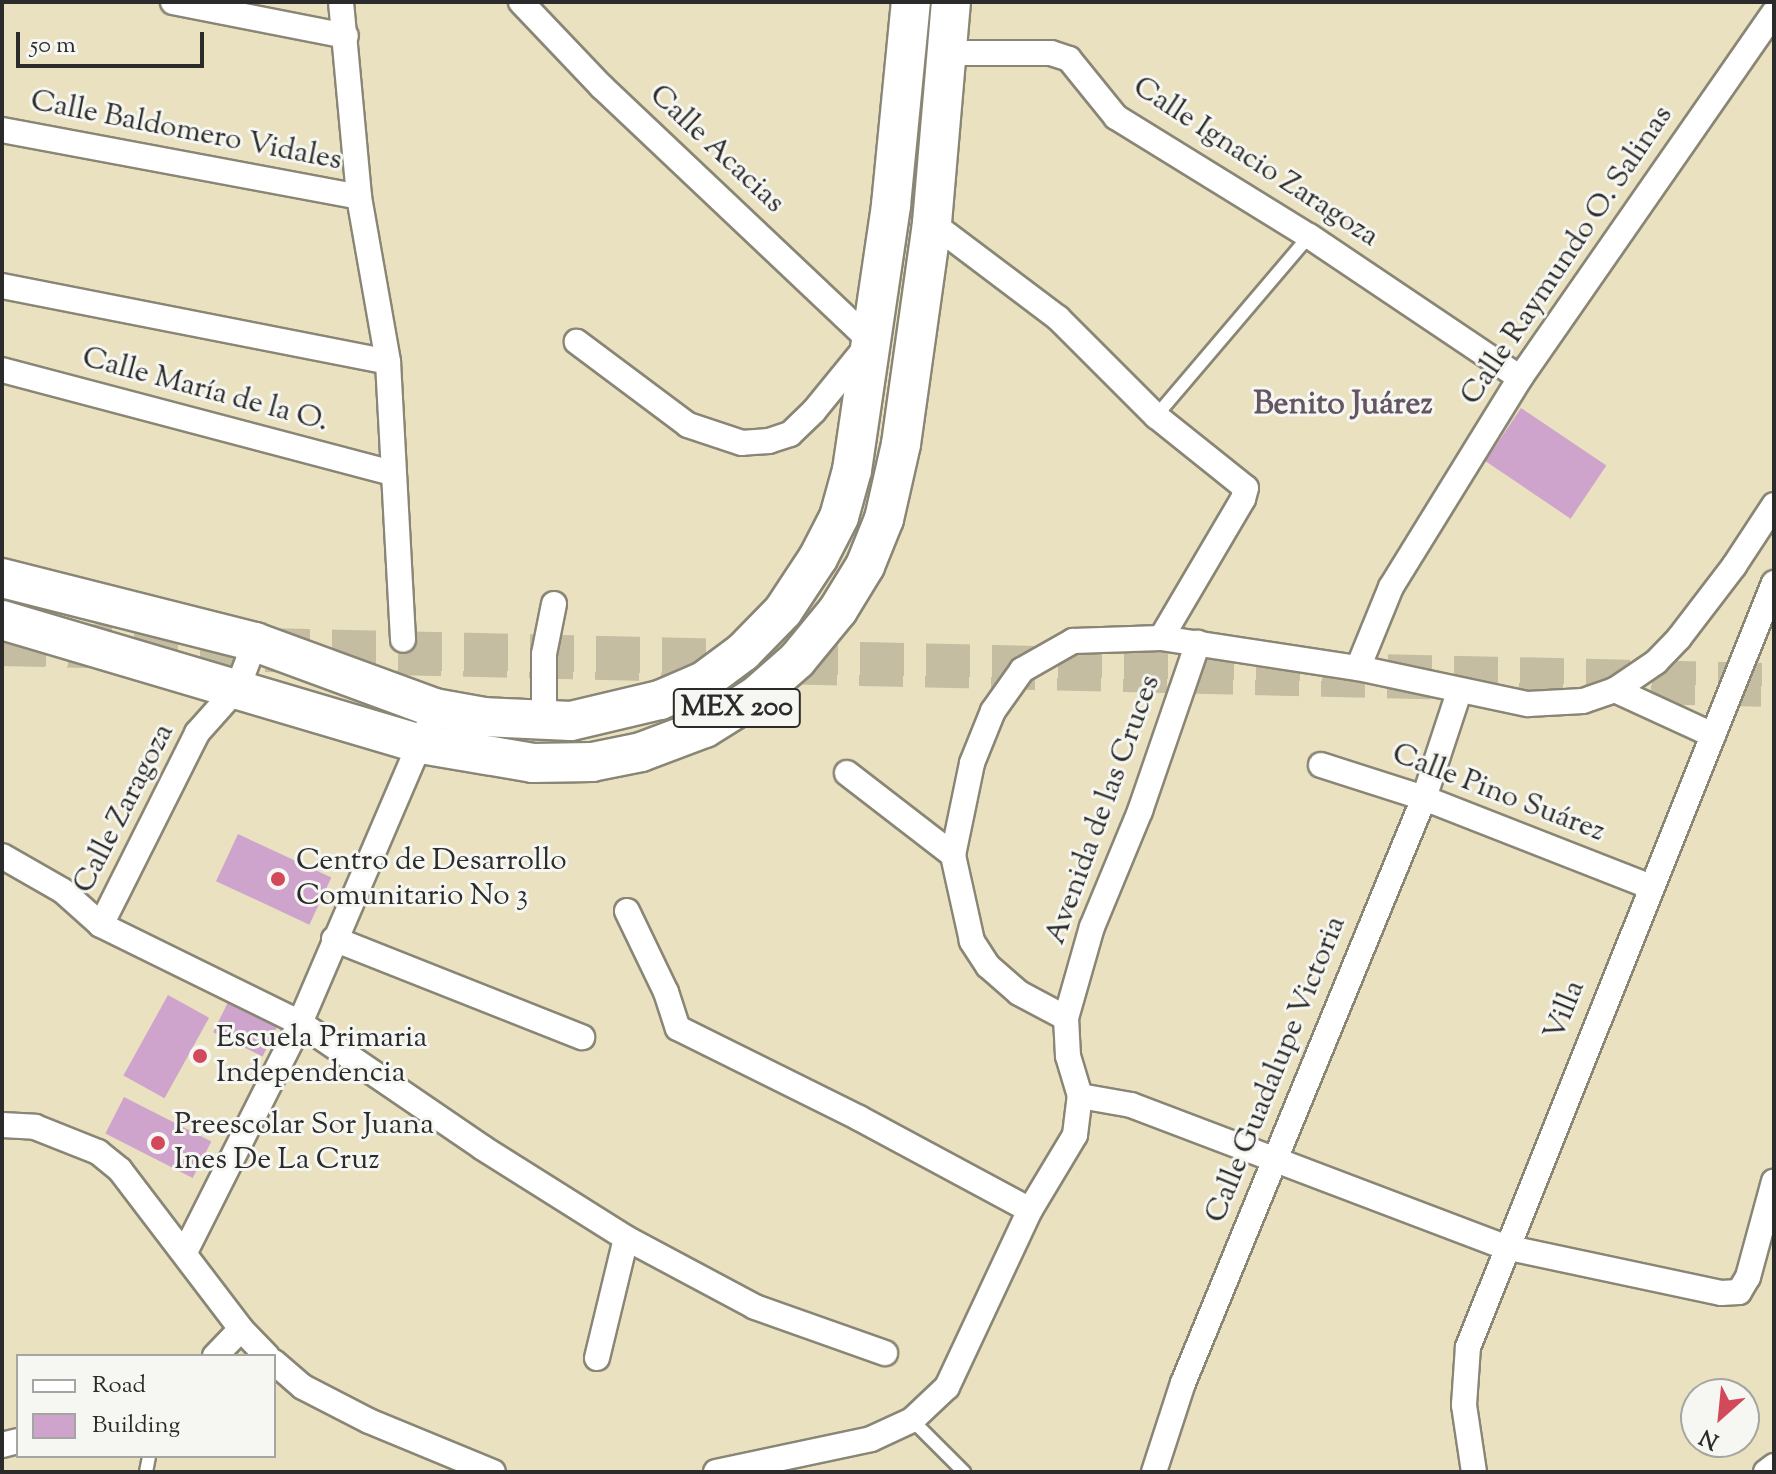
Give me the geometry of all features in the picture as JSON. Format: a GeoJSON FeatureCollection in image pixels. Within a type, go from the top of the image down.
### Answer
{"type":"FeatureCollection","features":[{"type":"Feature","properties":{"kind":"main road","name":"MEX 200"},"geometry":{"type":"LineString","coordinates":[[2,578],[255,642],[434,708],[484,717],[571,721],[616,713],[660,700],[704,681],[743,652],[783,611],[818,558],[839,517],[852,470],[891,205],[911,2]]}},
{"type":"Feature","properties":{"kind":"main road","name":"MEX 200"},"geometry":{"type":"LineString","coordinates":[[2,620],[238,687],[421,744],[533,763],[592,762],[641,752],[705,728],[756,696],[797,660],[852,588],[865,566],[884,519],[901,444],[932,223],[951,2]]}},
{"type":"Feature","properties":{"kind":"street"},"geometry":{"type":"LineString","coordinates":[[173,2],[346,36]]}},
{"type":"Feature","properties":{"kind":"street"},"geometry":{"type":"LineString","coordinates":[[341,2],[359,197],[388,362],[403,640]]}},
{"type":"Feature","properties":{"kind":"street","name":"Calle Acacias"},"geometry":{"type":"LineString","coordinates":[[521,2],[602,87],[871,341]]}},
{"type":"Feature","properties":{"kind":"street","name":"Calle Raymundo O. Salinas"},"geometry":{"type":"LineString","coordinates":[[1358,668],[1391,587],[1520,378],[1774,13]]}},
{"type":"Feature","properties":{"kind":"street","name":"Calle Ignacio Zaragoza"},"geometry":{"type":"LineString","coordinates":[[947,53],[1051,53],[1069,59],[1116,117],[1309,236],[1520,378]]}},
{"type":"Feature","properties":{"kind":"street","name":"Calle Baldomero Vidales"},"geometry":{"type":"LineString","coordinates":[[2,130],[359,197]]}},
{"type":"Feature","properties":{"kind":"street"},"geometry":{"type":"LineString","coordinates":[[932,223],[1058,318],[1156,416],[1239,479],[1246,488],[1243,499],[1161,638]]}},
{"type":"Feature","properties":{"kind":"street"},"geometry":{"type":"LineString","coordinates":[[2,286],[388,362]]}},
{"type":"Feature","properties":{"kind":"street"},"geometry":{"type":"LineString","coordinates":[[577,342],[688,425],[742,443],[769,441],[790,434],[814,411],[871,341]]}},
{"type":"Feature","properties":{"kind":"street","name":"Calle María de la O."},"geometry":{"type":"LineString","coordinates":[[2,370],[392,473]]}},
{"type":"Feature","properties":{"kind":"street"},"geometry":{"type":"LineString","coordinates":[[1066,1018],[1019,993],[988,966],[972,941],[953,855],[972,763],[993,711],[1022,670],[1073,641],[1161,638],[1358,668],[1459,692],[1528,704],[1583,701],[1615,690],[1656,662],[1679,638],[1774,505]]}},
{"type":"Feature","properties":{"kind":"street","name":"Villa"},"geometry":{"type":"LineString","coordinates":[[1474,1472],[1464,1405],[1468,1347],[1505,1247],[1773,590]]}},
{"type":"Feature","properties":{"kind":"street"},"geometry":{"type":"LineString","coordinates":[[544,721],[544,654],[554,604]]}},
{"type":"Feature","properties":{"kind":"street","name":"Calle Zaragoza"},"geometry":{"type":"LineString","coordinates":[[101,925],[197,733],[238,687],[255,642]]}},
{"type":"Feature","properties":{"kind":"street","name":"Avenida de las Cruces"},"geometry":{"type":"LineString","coordinates":[[716,1472],[871,1439],[912,1420],[947,1387],[1030,1210],[1075,1135],[1080,1096],[1068,1056],[1066,1018],[1092,927],[1140,811],[1198,643]]}},
{"type":"Feature","properties":{"kind":"street"},"geometry":{"type":"LineString","coordinates":[[1615,690],[1713,735]]}},
{"type":"Feature","properties":{"kind":"street","name":"Calle Guadalupe Victoria"},"geometry":{"type":"LineString","coordinates":[[1154,1472],[1183,1383],[1424,798],[1459,692]]}},
{"type":"Feature","properties":{"kind":"street"},"geometry":{"type":"LineString","coordinates":[[185,1252],[300,1023],[434,708]]}},
{"type":"Feature","properties":{"kind":"street","name":"Calle Pino Suárez"},"geometry":{"type":"LineString","coordinates":[[1321,765],[1424,798],[1651,887]]}},
{"type":"Feature","properties":{"kind":"street"},"geometry":{"type":"LineString","coordinates":[[847,773],[953,855]]}},
{"type":"Feature","properties":{"kind":"street"},"geometry":{"type":"LineString","coordinates":[[2,856],[63,891],[101,925],[300,1023],[483,1148],[626,1238],[755,1307],[885,1353]]}},
{"type":"Feature","properties":{"kind":"street"},"geometry":{"type":"LineString","coordinates":[[627,911],[666,992],[678,1028],[859,1118],[1030,1210]]}},
{"type":"Feature","properties":{"kind":"street"},"geometry":{"type":"LineString","coordinates":[[334,939],[582,1037]]}},
{"type":"Feature","properties":{"kind":"street"},"geometry":{"type":"LineString","coordinates":[[1080,1096],[1131,1105],[1275,1157],[1505,1247],[1721,1293],[1739,1292],[1748,1277],[1774,1181]]}},
{"type":"Feature","properties":{"kind":"street"},"geometry":{"type":"LineString","coordinates":[[2,1125],[35,1127],[98,1152],[120,1170],[241,1329],[265,1354]]}},
{"type":"Feature","properties":{"kind":"street"},"geometry":{"type":"LineString","coordinates":[[597,1358],[626,1238]]}},
{"type":"Feature","properties":{"kind":"street"},"geometry":{"type":"LineString","coordinates":[[217,1354],[241,1329]]}},
{"type":"Feature","properties":{"kind":"street"},"geometry":{"type":"LineString","coordinates":[[276,1364],[303,1387],[369,1421],[460,1466],[493,1472]]}},
{"type":"Feature","properties":{"kind":"street"},"geometry":{"type":"LineString","coordinates":[[1766,1472],[1774,1466]]}},
{"type":"Feature","properties":{"kind":"lane"},"geometry":{"type":"LineString","coordinates":[[1156,416],[1309,236]]}},
{"type":"Feature","properties":{"kind":"lane"},"geometry":{"type":"LineString","coordinates":[[912,1420],[964,1472]]}},
{"type":"Feature","properties":{"kind":"building"},"geometry":{"type":"Polygon","coordinates":[[[1521,408],[1606,466],[1571,519],[1485,461],[1521,408]]]}},
{"type":"Feature","properties":{"kind":"building","name":"Centro de Desarrollo Comunitario No 3"},"geometry":{"type":"Polygon","coordinates":[[[238,834],[331,878],[309,925],[216,881],[238,834]]]}},
{"type":"Feature","properties":{"kind":"building"},"geometry":{"type":"Polygon","coordinates":[[[168,995],[209,1018],[165,1098],[123,1075],[168,995]]]}},
{"type":"Feature","properties":{"kind":"building"},"geometry":{"type":"Polygon","coordinates":[[[229,1000],[278,1024],[263,1056],[213,1032],[229,1000]]]}},
{"type":"Feature","properties":{"kind":"building","name":"Preescolar Sor Juana Ines De La Cruz"},"geometry":{"type":"Polygon","coordinates":[[[124,1097],[211,1141],[193,1178],[105,1134],[124,1097]]]}},
{"type":"Feature","properties":{"kind":"tunnel"},"geometry":{"type":"LineString","coordinates":[[2,644],[1774,685]]}},
{"type":"Feature","properties":{"kind":"place","name":"Centro de Desarrollo Comunitario No 3"},"geometry":{"type":"Point","coordinates":[278,879]}},
{"type":"Feature","properties":{"kind":"place","name":"Escuela Primaria Independencia"},"geometry":{"type":"Point","coordinates":[200,1056]}},
{"type":"Feature","properties":{"kind":"place","name":"Preescolar Sor Juana Ines De La Cruz"},"geometry":{"type":"Point","coordinates":[158,1143]}},
{"type":"Feature","properties":{"kind":"district","name":"Benito Juárez"},"geometry":{"type":"Point","coordinates":[1343,405]}}]}
